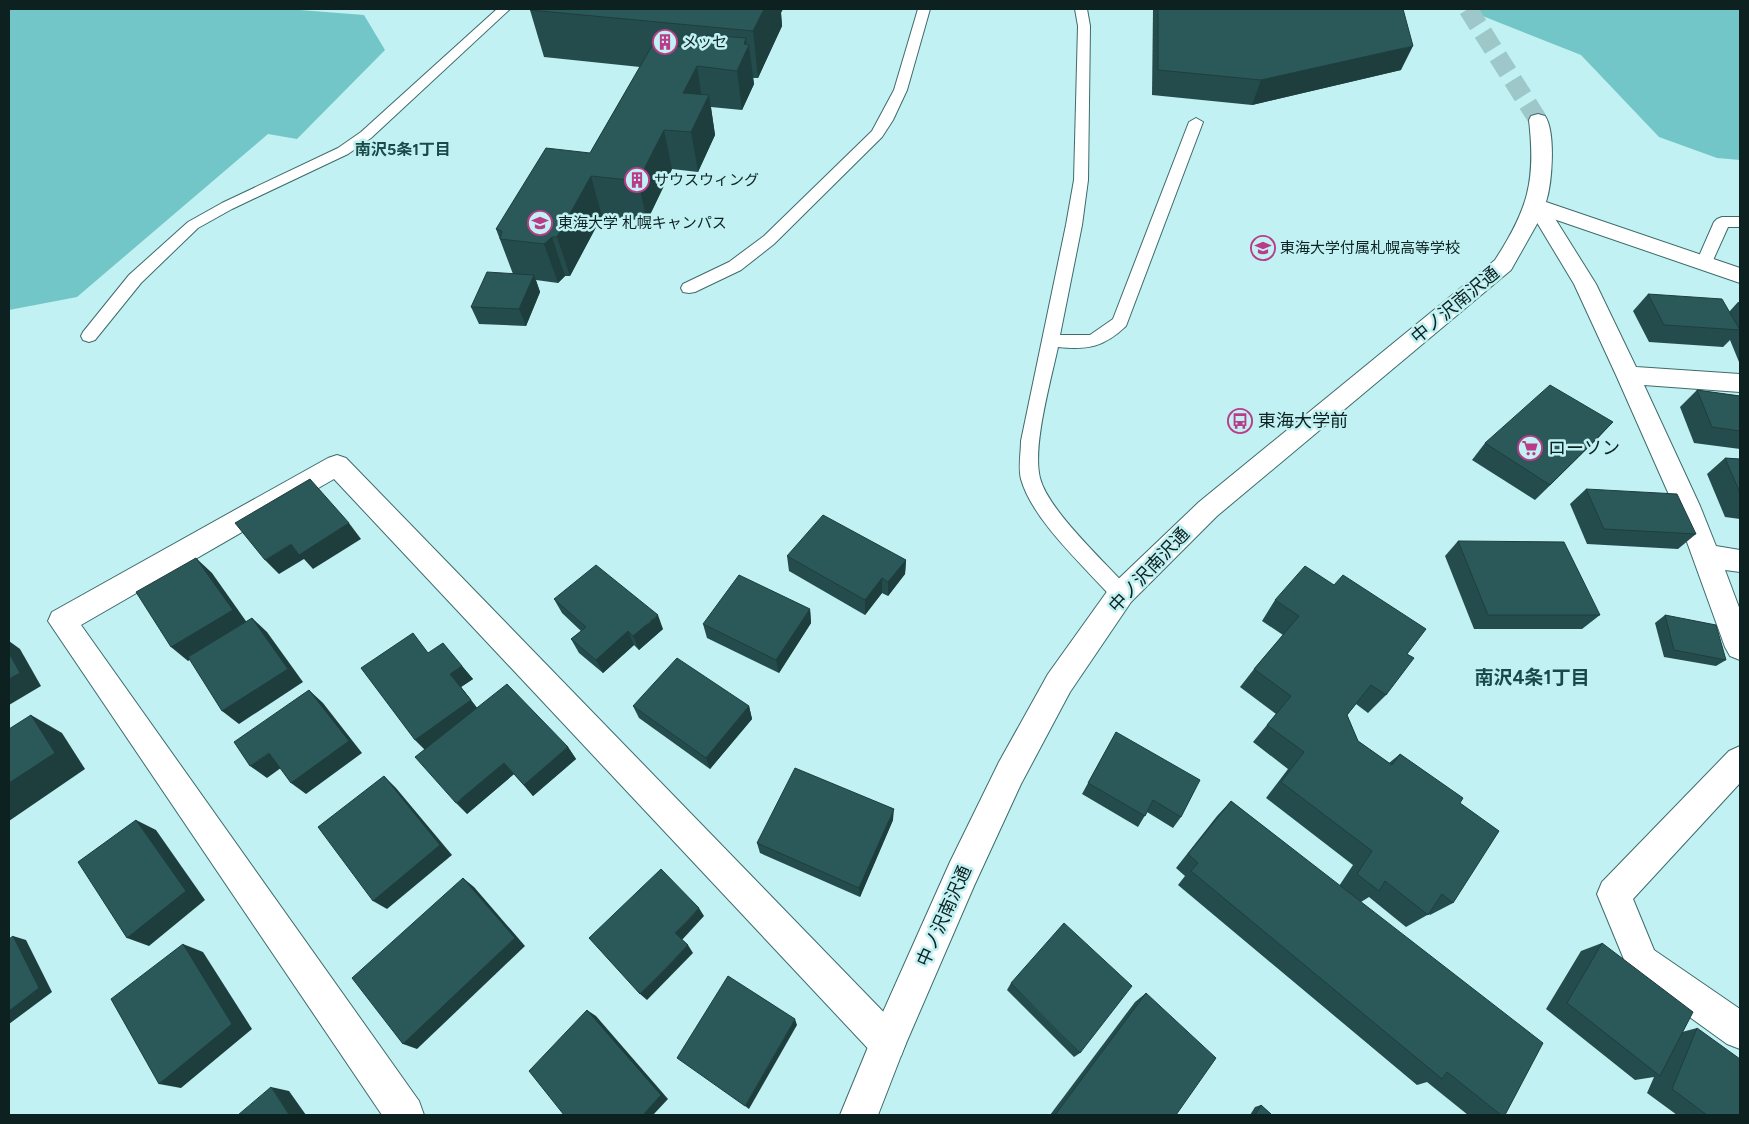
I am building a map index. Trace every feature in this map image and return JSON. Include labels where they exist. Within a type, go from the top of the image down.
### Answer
[{"type":"street","name":"中ノ沢南沢通","points":[[858,1115],[888,1043],[1010,773],[1059,683],[1121,594],[1208,509],[1503,265],[1522,237],[1537,206],[1542,179],[1543,150],[1538,120]]},
{"type":"street","points":[[1537,206],[1740,276]]},
{"type":"street","points":[[1537,206],[1585,284],[1628,375],[1686,506],[1740,646]]},
{"type":"street","points":[[1628,375],[1717,380],[1740,384]]},
{"type":"street","points":[[405,1115],[62,621],[337,465],[888,1043]]},
{"type":"street","points":[[1706,556],[1740,560]]},
{"type":"street","points":[[1740,761],[1614,894],[1642,962],[1740,1031]]},
{"type":"lane","points":[[89,336],[135,279],[193,225],[227,206],[343,151],[366,134],[504,9]]},
{"type":"lane","points":[[689,288],[735,266],[769,240],[877,134],[887,121],[898,97],[924,9]]},
{"type":"lane","points":[[1081,9],[1084,36],[1081,180],[1074,225],[1030,441],[1031,478],[1036,494],[1052,516],[1121,594]]},
{"type":"lane","points":[[1050,340],[1086,344],[1097,340],[1111,331],[1120,322],[1196,122]]},
{"type":"lane","points":[[1704,263],[1722,222],[1740,222]]},
{"type":"shaded area","points":[[9,9],[287,9],[364,15],[385,50],[297,139],[268,134],[77,297],[9,310]]},
{"type":"shaded area","points":[[1465,9],[1740,9],[1740,160],[1717,158],[1659,137],[1581,55]]},
{"type":"building","points":[[531,9],[764,9],[753,31]]},
{"type":"building","points":[[1158,9],[1403,9],[1413,46],[1261,80],[1158,70]]},
{"type":"building","points":[[707,35],[746,38],[744,44],[749,45],[737,71],[697,66],[683,93],[709,95],[691,132],[664,130],[638,181],[591,176],[557,237],[552,237],[544,244],[500,239],[502,231],[496,229],[546,148],[590,153],[653,44],[693,48],[697,40],[704,40]]},
{"type":"building","points":[[487,272],[534,275],[519,309],[471,307]]},
{"type":"building","points":[[1648,294],[1722,299],[1740,330],[1664,325]]},
{"type":"building","points":[[1550,385],[1613,422],[1550,485],[1485,443]]},
{"type":"building","points":[[1697,390],[1740,396],[1740,431],[1712,427]]},
{"type":"building","points":[[1725,458],[1740,459],[1740,493]]},
{"type":"building","points":[[310,479],[349,523],[299,555],[291,544],[265,560],[235,523]]},
{"type":"building","points":[[1586,489],[1677,494],[1696,534],[1604,529]]},
{"type":"building","points":[[823,515],[906,560],[888,582],[882,578],[865,600],[787,556]]},
{"type":"building","points":[[1458,541],[1564,542],[1600,615],[1488,615]]},
{"type":"building","points":[[196,558],[233,610],[171,647],[136,592]]},
{"type":"building","points":[[596,565],[658,615],[633,636],[628,631],[596,660],[571,639],[586,627],[554,599]]},
{"type":"building","points":[[1305,566],[1334,585],[1343,575],[1426,629],[1407,654],[1414,658],[1386,695],[1371,685],[1347,715],[1358,741],[1392,765],[1400,754],[1463,798],[1460,803],[1499,831],[1453,903],[1442,894],[1428,915],[1385,881],[1379,891],[1357,874],[1372,851],[1281,782],[1304,752],[1267,725],[1291,696],[1254,669],[1299,616],[1275,600]]},
{"type":"building","points":[[739,575],[810,609],[776,660],[703,624]]},
{"type":"building","points":[[1665,615],[1716,625],[1726,660],[1674,650]]},
{"type":"building","points":[[252,618],[288,669],[222,711],[188,657]]},
{"type":"building","points":[[413,633],[428,653],[443,643],[462,666],[450,674],[471,700],[415,740],[361,668]]},
{"type":"building","points":[[9,653],[20,673],[9,679]]},
{"type":"building","points":[[677,658],[749,706],[706,758],[633,706]]},
{"type":"building","points":[[507,684],[568,747],[524,785],[504,763],[456,803],[415,757]]},
{"type":"building","points":[[309,690],[349,741],[291,783],[269,753],[250,766],[234,742]]},
{"type":"building","points":[[31,715],[55,753],[9,783],[9,729]]},
{"type":"building","points":[[1116,732],[1200,780],[1181,817],[1153,800],[1145,816],[1088,783]]},
{"type":"building","points":[[795,768],[894,809],[859,888],[757,843]]},
{"type":"building","points":[[384,776],[440,845],[373,901],[318,827]]},
{"type":"building","points":[[1231,801],[1543,1043],[1505,1115],[1501,1115],[1447,1072],[1442,1079],[1191,871],[1198,863],[1188,854]]},
{"type":"building","points":[[136,820],[186,891],[127,938],[78,862]]},
{"type":"building","points":[[661,869],[699,908],[675,933],[688,945],[640,994],[589,938]]},
{"type":"building","points":[[463,878],[515,938],[403,1044],[352,978]]},
{"type":"building","points":[[1064,923],[1132,986],[1080,1053],[1011,983]]},
{"type":"building","points":[[13,936],[39,988],[9,1011],[9,939]]},
{"type":"building","points":[[1602,943],[1693,1012],[1660,1076],[1567,1003]]},
{"type":"building","points":[[183,944],[232,1024],[159,1084],[111,999]]},
{"type":"building","points":[[728,976],[795,1019],[745,1106],[677,1058]]},
{"type":"building","points":[[1146,993],[1216,1058],[1176,1115],[1055,1115]]},
{"type":"building","points":[[587,1010],[661,1095],[643,1115],[564,1115],[529,1071]]},
{"type":"building","points":[[1697,1028],[1740,1059],[1740,1115],[1707,1115],[1672,1089]]},
{"type":"building","points":[[271,1087],[289,1115],[238,1115]]},
{"type":"building","points":[[1261,1105],[1272,1115],[1255,1115]]},
{"type":"tunnel","points":[[1468,9],[1538,120]]},
{"type":"place","name":"メッセ","points":[[665,42]]},
{"type":"place","name":"サウスウィング","points":[[637,180]]},
{"type":"place","name":"東海大学 札幌キャンパス","points":[[540,223]]},
{"type":"place","name":"東海大学付属札幌高等学校","points":[[1263,248]]},
{"type":"place","name":"東海大学前","points":[[1240,421]]},
{"type":"place","name":"ローソン","points":[[1530,448]]},
{"type":"district","name":"南沢5条1丁目","points":[[403,149]]},
{"type":"district","name":"南沢4条1丁目","points":[[1532,677]]}]
